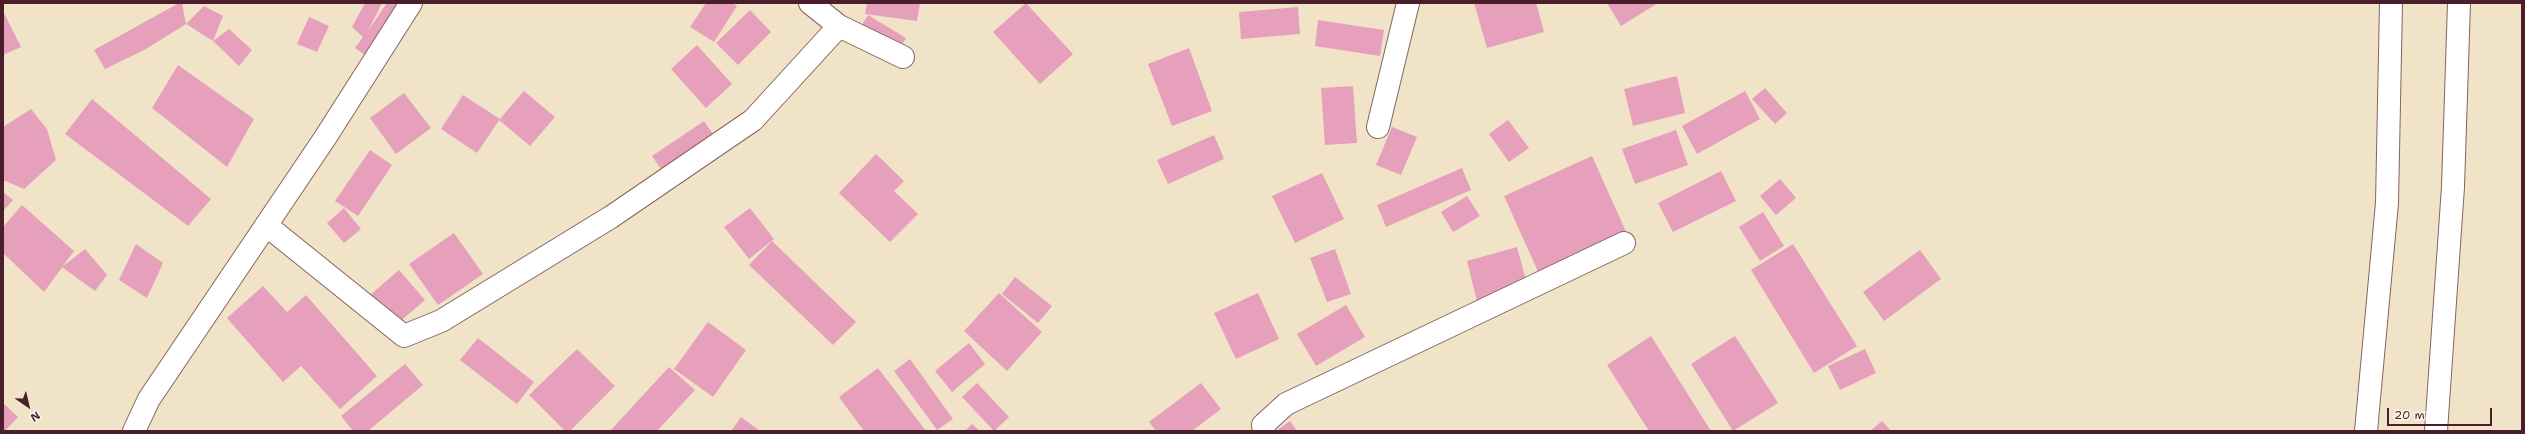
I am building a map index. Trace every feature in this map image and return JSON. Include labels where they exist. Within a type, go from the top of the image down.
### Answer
[{"type":"main road","points":[[134,431],[149,399],[266,225],[411,3]]},
{"type":"main road","points":[[810,3],[839,26],[903,57]]},
{"type":"main road","points":[[1378,127],[1408,3]]},
{"type":"main road","points":[[2366,431],[2387,203],[2392,3]]},
{"type":"main road","points":[[2436,431],[2453,187],[2459,3]]},
{"type":"main road","points":[[266,225],[404,336],[441,321],[611,217],[753,120],[839,26]]},
{"type":"main road","points":[[1264,431],[1263,425],[1286,404],[1624,243]]},
{"type":"building","points":[[179,3],[182,3],[186,24],[146,49],[105,69],[94,50]]},
{"type":"building","points":[[365,3],[382,3],[368,31],[387,3],[422,3],[378,64],[355,48],[363,37],[352,27]]},
{"type":"building","points":[[706,3],[732,3],[737,6],[714,42],[690,27]]},
{"type":"building","points":[[867,3],[920,3],[917,21],[865,14]]},
{"type":"building","points":[[1026,3],[1073,54],[1040,84],[993,32]]},
{"type":"building","points":[[1474,3],[1536,3],[1544,32],[1487,48]]},
{"type":"building","points":[[1607,3],[1658,3],[1621,26]]},
{"type":"building","points":[[204,6],[223,16],[213,41],[186,24]]},
{"type":"building","points":[[1298,7],[1300,34],[1241,39],[1239,12]]},
{"type":"building","points":[[750,10],[771,32],[738,65],[716,43]]},
{"type":"building","points":[[3,11],[21,47],[3,55]]},
{"type":"building","points":[[868,15],[906,38],[895,55],[857,33]]},
{"type":"building","points":[[309,17],[329,26],[317,52],[297,44]]},
{"type":"building","points":[[1318,20],[1384,30],[1380,56],[1315,46]]},
{"type":"building","points":[[229,29],[252,50],[239,66],[213,41]]},
{"type":"building","points":[[697,45],[732,84],[706,108],[671,69]]},
{"type":"building","points":[[1189,48],[1212,111],[1172,126],[1148,64]]},
{"type":"building","points":[[178,65],[254,119],[227,167],[152,108]]},
{"type":"building","points":[[1677,76],[1685,113],[1633,126],[1624,89]]},
{"type":"building","points":[[1353,86],[1357,143],[1325,145],[1321,88]]},
{"type":"building","points":[[1765,88],[1787,113],[1775,124],[1752,99]]},
{"type":"building","points":[[524,91],[555,117],[530,146],[499,120]]},
{"type":"building","points":[[1745,91],[1760,119],[1697,154],[1682,126]]},
{"type":"building","points":[[404,93],[431,128],[396,154],[370,118]]},
{"type":"building","points":[[463,95],[500,119],[477,153],[441,129]]},
{"type":"building","points":[[92,99],[211,199],[188,226],[65,134]]},
{"type":"building","points":[[31,109],[47,129],[56,160],[24,189],[3,180],[3,127]]},
{"type":"building","points":[[1508,120],[1529,148],[1509,162],[1489,134]]},
{"type":"building","points":[[704,121],[717,140],[666,176],[652,156]]},
{"type":"building","points":[[1392,127],[1417,137],[1401,175],[1376,165]]},
{"type":"building","points":[[1676,130],[1688,165],[1635,184],[1622,149]]},
{"type":"building","points":[[1214,135],[1224,159],[1168,184],[1157,160]]},
{"type":"building","points":[[370,150],[392,165],[358,216],[335,201]]},
{"type":"building","points":[[876,154],[904,181],[894,191],[918,214],[890,242],[839,193]]},
{"type":"building","points":[[1592,156],[1628,236],[1540,276],[1504,196]]},
{"type":"building","points":[[1462,168],[1471,190],[1386,227],[1377,205]]},
{"type":"building","points":[[1721,171],[1736,201],[1673,232],[1658,203]]},
{"type":"building","points":[[1322,173],[1344,219],[1295,243],[1272,196]]},
{"type":"building","points":[[1780,179],[1796,198],[1776,215],[1760,196]]},
{"type":"building","points":[[3,192],[13,200],[3,211]]},
{"type":"building","points":[[1467,196],[1480,216],[1453,232],[1441,212]]},
{"type":"building","points":[[22,205],[74,251],[44,292],[3,253],[3,227]]},
{"type":"building","points":[[344,208],[361,229],[344,243],[327,223]]},
{"type":"building","points":[[750,208],[774,239],[749,259],[724,227]]},
{"type":"building","points":[[1763,212],[1784,246],[1760,261],[1739,227]]},
{"type":"building","points":[[454,233],[483,274],[438,305],[409,264]]},
{"type":"building","points":[[772,241],[856,322],[833,345],[749,265]]},
{"type":"building","points":[[136,244],[163,263],[147,298],[119,280]]},
{"type":"building","points":[[1793,244],[1857,346],[1814,373],[1751,270]]},
{"type":"building","points":[[1517,247],[1530,295],[1479,309],[1467,261]]},
{"type":"building","points":[[85,249],[107,275],[95,291],[62,267]]},
{"type":"building","points":[[1335,249],[1351,294],[1327,302],[1310,258]]},
{"type":"building","points":[[1920,250],[1941,279],[1884,321],[1863,292]]},
{"type":"building","points":[[399,270],[425,300],[388,332],[362,302]]},
{"type":"building","points":[[1015,277],[1052,306],[1038,323],[1002,294]]},
{"type":"building","points":[[263,286],[287,312],[306,295],[377,376],[340,409],[301,366],[283,382],[227,318]]},
{"type":"building","points":[[999,293],[1042,332],[1007,371],[964,331]]},
{"type":"building","points":[[1258,293],[1279,339],[1236,359],[1214,313]]},
{"type":"building","points":[[1346,305],[1365,337],[1316,366],[1297,334]]},
{"type":"building","points":[[708,322],[746,350],[713,397],[674,369]]},
{"type":"building","points":[[1651,336],[1711,431],[1649,431],[1607,365]]},
{"type":"building","points":[[1735,336],[1778,403],[1733,431],[1691,364]]},
{"type":"building","points":[[478,338],[534,382],[517,404],[460,360]]},
{"type":"building","points":[[969,343],[985,364],[952,392],[935,371]]},
{"type":"building","points":[[577,349],[615,386],[570,431],[565,431],[529,395]]},
{"type":"building","points":[[1865,349],[1876,373],[1840,390],[1828,366]]},
{"type":"building","points":[[910,359],[953,419],[937,430],[894,371]]},
{"type":"building","points":[[405,364],[423,385],[368,431],[353,431],[341,416]]},
{"type":"building","points":[[669,367],[695,390],[657,431],[610,431]]},
{"type":"building","points":[[878,368],[926,431],[864,431],[839,397]]},
{"type":"building","points":[[977,383],[1009,417],[994,431],[962,397]]},
{"type":"building","points":[[1201,383],[1221,409],[1192,431],[1156,431],[1149,422]]},
{"type":"building","points":[[3,403],[18,417],[5,431],[3,431]]},
{"type":"building","points":[[741,417],[760,431],[731,431]]},
{"type":"building","points":[[1290,421],[1297,431],[1276,431]]},
{"type":"building","points":[[1882,421],[1891,431],[1870,431]]},
{"type":"building","points":[[972,424],[980,431],[965,431]]}]
